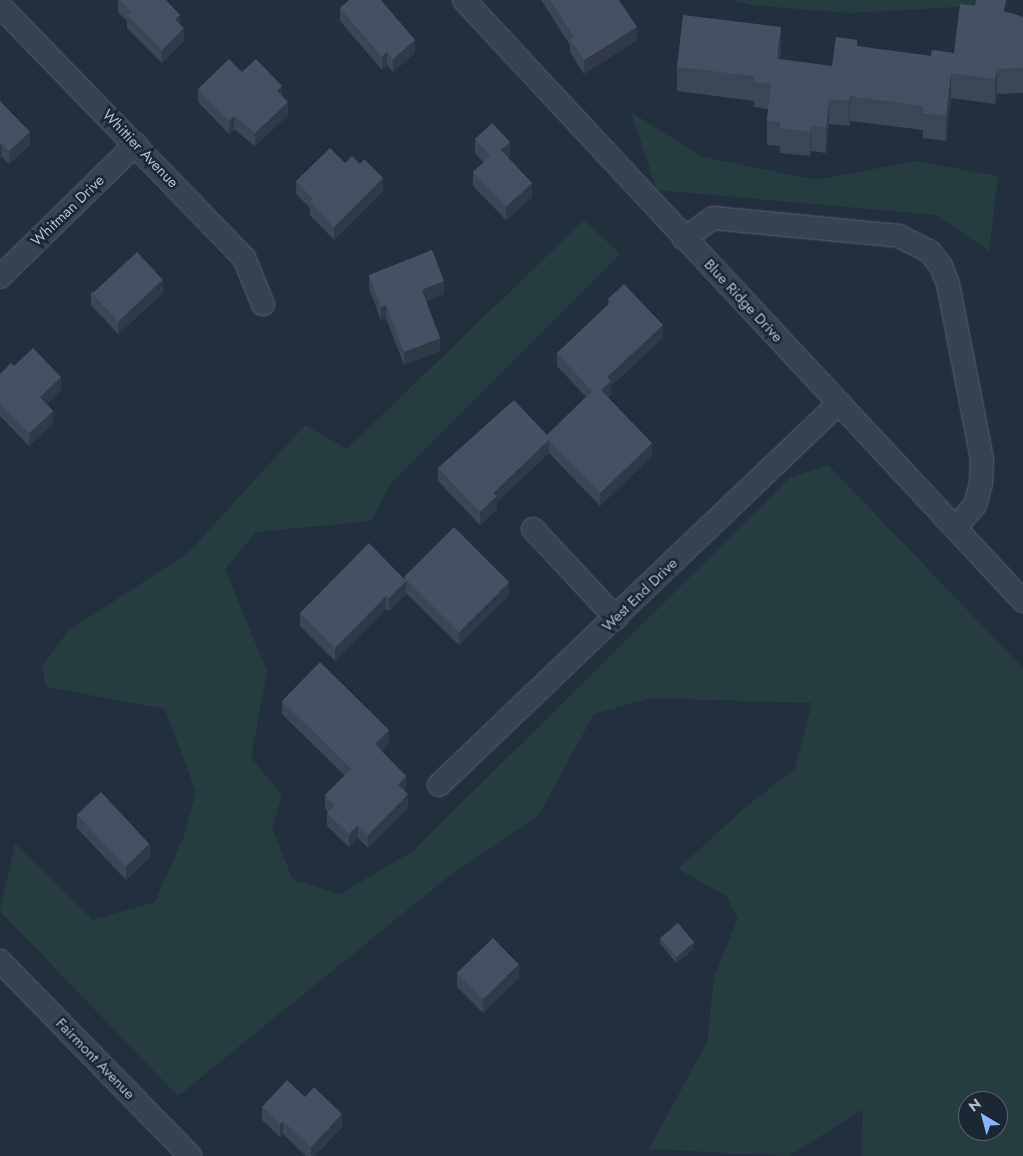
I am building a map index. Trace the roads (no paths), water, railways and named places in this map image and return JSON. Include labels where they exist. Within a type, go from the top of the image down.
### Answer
[{"type":"street","name":"Blue Ridge Drive","points":[[464,0],[684,239],[1023,601]]},
{"type":"street","name":"Whittier Avenue","points":[[0,6],[136,144],[244,258],[263,304]]},
{"type":"street","name":"Whitman Drive","points":[[0,277],[136,144]]},
{"type":"street","points":[[684,239],[713,218],[899,236],[930,252],[941,266],[948,284],[982,459],[982,484],[975,505],[955,528]]},
{"type":"street","name":"West End Drive","points":[[439,785],[839,403]]},
{"type":"street","points":[[533,529],[616,618]]},
{"type":"street","name":"Fairmont Avenue","points":[[0,961],[190,1156]]}]
